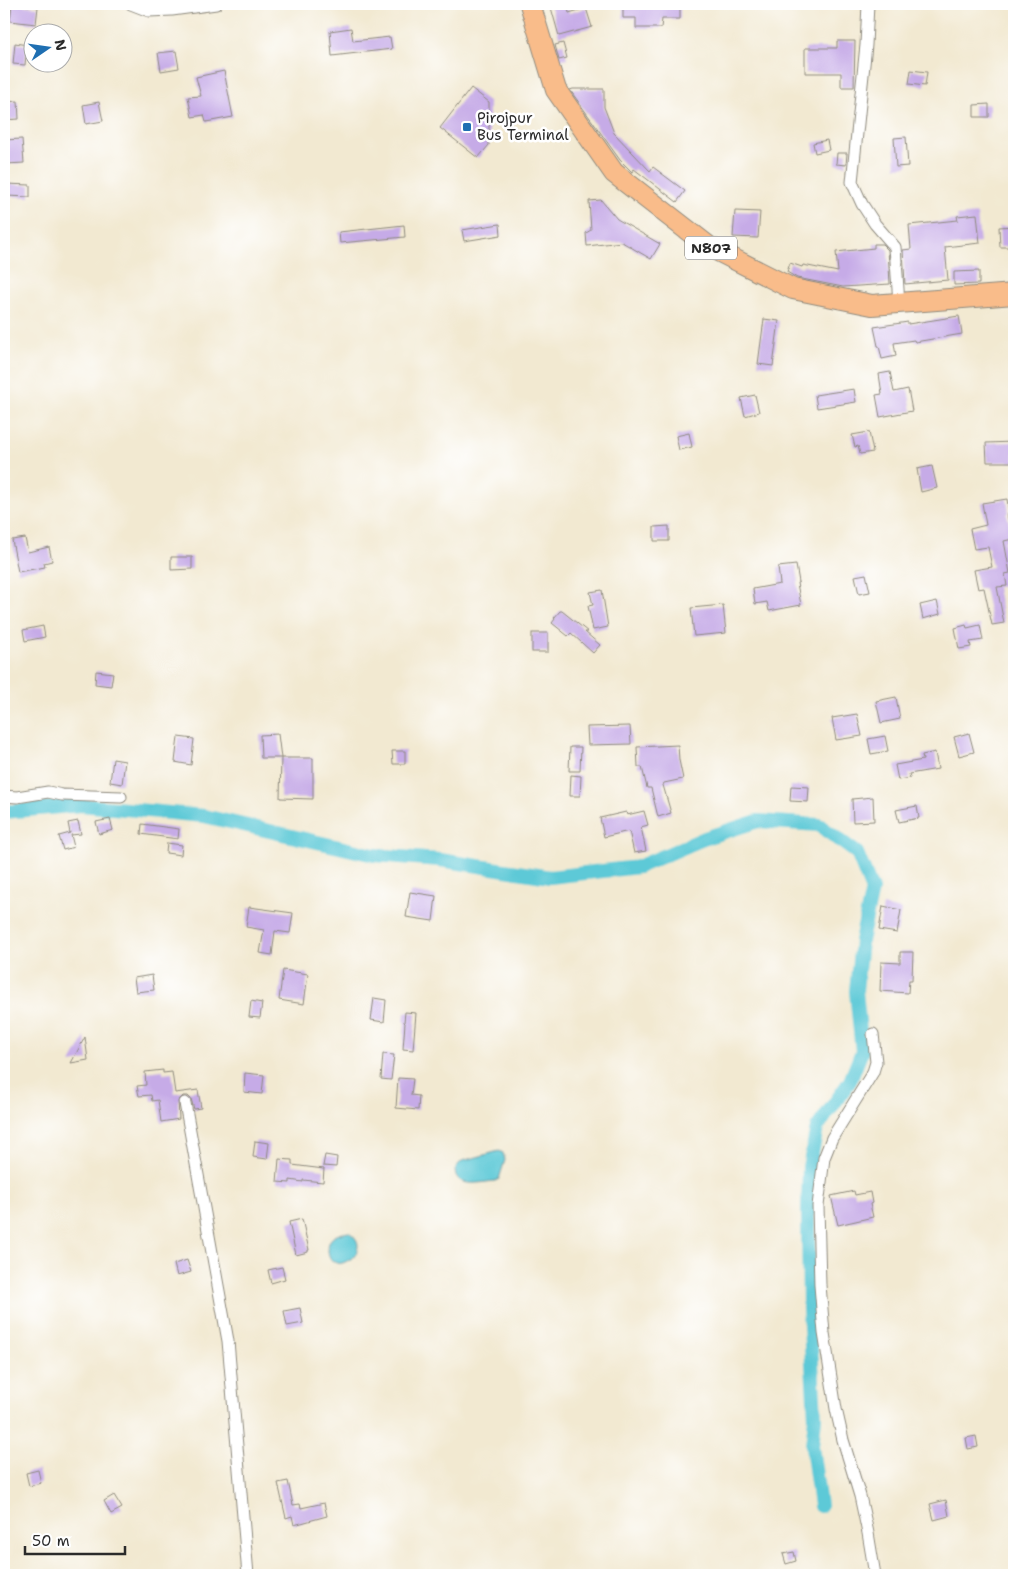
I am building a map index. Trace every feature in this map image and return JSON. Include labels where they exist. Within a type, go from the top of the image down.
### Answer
[{"type":"highway","name":"N807","points":[[530,4],[556,90],[614,173],[708,246],[793,289],[872,305],[1014,294]]},
{"type":"street","points":[[131,4],[149,10],[172,10],[216,4]]},
{"type":"street","points":[[868,4],[865,55],[852,182],[862,204],[875,224],[896,248],[899,303]]},
{"type":"street","points":[[4,796],[17,797],[48,792],[62,795],[121,797]]},
{"type":"street","points":[[873,1034],[876,1062],[873,1072],[827,1149],[818,1206],[820,1285],[824,1333],[843,1440],[860,1496],[875,1575]]},
{"type":"street","points":[[185,1103],[228,1341],[248,1575]]},
{"type":"water","points":[[499,1151],[503,1153],[505,1160],[499,1179],[471,1183],[460,1180],[457,1177],[455,1171],[462,1161]]},
{"type":"water","points":[[349,1232],[358,1243],[355,1256],[342,1263],[334,1262],[328,1253],[329,1242],[335,1236]]},
{"type":"building","points":[[12,4],[38,7],[36,22],[10,21]]},
{"type":"building","points":[[550,4],[567,4],[569,13],[586,8],[592,27],[559,36]]},
{"type":"building","points":[[623,4],[680,4],[680,19],[662,19],[661,28],[636,28],[636,18],[623,18]]},
{"type":"building","points":[[351,28],[353,41],[390,37],[392,49],[332,56],[330,31]]},
{"type":"building","points":[[837,41],[855,41],[854,87],[841,87],[841,73],[805,73],[805,48],[837,48]]},
{"type":"building","points":[[15,43],[22,44],[22,65],[13,64]]},
{"type":"building","points":[[563,43],[567,58],[559,60],[555,45]]},
{"type":"building","points":[[176,51],[179,68],[161,71],[158,53]]},
{"type":"building","points":[[911,70],[927,72],[925,86],[909,84]]},
{"type":"building","points":[[224,71],[233,117],[206,122],[204,115],[192,117],[188,97],[201,96],[196,77]]},
{"type":"building","points":[[471,88],[489,102],[489,145],[478,158],[440,128]]},
{"type":"building","points":[[604,89],[604,107],[614,133],[650,171],[653,167],[685,191],[677,202],[634,169],[632,172],[620,160],[570,90]]},
{"type":"building","points":[[18,101],[19,119],[4,120],[4,102]]},
{"type":"building","points":[[99,102],[103,121],[86,124],[83,105]]},
{"type":"building","points":[[989,104],[989,117],[974,117],[974,105]]},
{"type":"building","points":[[906,137],[908,166],[896,167],[894,138]]},
{"type":"building","points":[[22,139],[24,163],[6,164],[4,140]]},
{"type":"building","points":[[827,140],[829,150],[815,153],[813,143]]},
{"type":"building","points":[[837,153],[847,153],[846,165],[836,164]]},
{"type":"building","points":[[6,184],[30,185],[30,197],[6,196]]},
{"type":"building","points":[[601,200],[617,219],[660,244],[651,259],[622,242],[587,246],[586,233],[591,230],[589,201]]},
{"type":"building","points":[[735,211],[760,212],[758,238],[733,237]]},
{"type":"building","points":[[977,214],[980,243],[945,247],[948,280],[905,284],[903,250],[911,249],[909,225],[958,220],[957,216]]},
{"type":"building","points":[[500,224],[501,235],[464,241],[462,230]]},
{"type":"building","points":[[404,225],[405,237],[340,243],[339,232]]},
{"type":"building","points":[[1014,226],[1014,247],[1000,247],[999,227]]},
{"type":"building","points":[[874,244],[882,244],[888,250],[890,284],[843,287],[797,278],[787,272],[790,263],[802,267],[803,265],[838,272],[836,252],[874,248]]},
{"type":"building","points":[[979,271],[979,284],[954,285],[954,272]]},
{"type":"building","points":[[959,316],[962,334],[915,342],[914,340],[894,343],[896,356],[882,359],[874,327]]},
{"type":"building","points":[[764,319],[779,321],[773,366],[758,364]]},
{"type":"building","points":[[890,372],[894,392],[908,389],[912,411],[880,417],[876,395],[882,394],[879,374]]},
{"type":"building","points":[[854,389],[856,402],[817,408],[815,395]]},
{"type":"building","points":[[755,395],[759,412],[745,416],[741,398]]},
{"type":"building","points":[[869,432],[873,452],[860,454],[858,446],[855,447],[852,435]]},
{"type":"building","points":[[689,433],[692,447],[679,450],[676,436]]},
{"type":"building","points":[[1014,442],[1014,462],[987,462],[986,443]]},
{"type":"building","points":[[932,466],[937,488],[921,492],[917,469]]},
{"type":"building","points":[[1007,499],[1009,513],[1007,514],[1013,539],[1004,541],[1010,573],[1005,574],[1007,586],[997,587],[1004,623],[992,625],[984,588],[978,589],[974,570],[992,567],[988,547],[974,549],[970,529],[986,525],[982,503]]},
{"type":"building","points":[[669,526],[669,541],[654,541],[654,527]]},
{"type":"building","points":[[25,538],[28,552],[49,547],[52,561],[44,563],[45,567],[18,572],[12,540]]},
{"type":"building","points":[[171,557],[192,557],[192,569],[171,570]]},
{"type":"building","points":[[796,565],[801,605],[769,611],[767,602],[755,604],[753,589],[780,584],[778,567]]},
{"type":"building","points":[[866,574],[870,592],[859,594],[855,576]]},
{"type":"building","points":[[602,590],[608,627],[593,630],[588,606],[593,605],[590,592]]},
{"type":"building","points":[[937,601],[940,614],[923,619],[920,605]]},
{"type":"building","points":[[723,605],[726,633],[694,636],[691,608]]},
{"type":"building","points":[[560,611],[588,632],[585,632],[600,645],[593,653],[571,633],[568,636],[552,623]]},
{"type":"building","points":[[966,625],[967,628],[980,625],[983,640],[970,642],[971,647],[959,649],[955,628]]},
{"type":"building","points":[[43,626],[45,637],[25,641],[23,630]]},
{"type":"building","points":[[532,633],[548,633],[548,652],[532,652]]},
{"type":"building","points":[[96,671],[113,673],[111,686],[95,684]]},
{"type":"building","points":[[896,697],[900,719],[881,723],[876,701]]},
{"type":"building","points":[[857,714],[862,736],[836,740],[832,718]]},
{"type":"building","points":[[630,726],[631,744],[588,745],[587,727]]},
{"type":"building","points":[[969,733],[974,752],[959,756],[954,737]]},
{"type":"building","points":[[278,734],[281,758],[261,758],[260,735]]},
{"type":"building","points":[[885,736],[888,751],[871,754],[868,739]]},
{"type":"building","points":[[178,737],[194,739],[191,765],[175,762]]},
{"type":"building","points":[[678,745],[683,779],[664,783],[671,813],[658,817],[651,788],[647,788],[642,767],[638,767],[637,747]]},
{"type":"building","points":[[570,747],[581,747],[580,771],[569,771]]},
{"type":"building","points":[[392,751],[405,751],[405,764],[393,764]]},
{"type":"building","points":[[935,752],[938,769],[909,774],[910,778],[898,780],[895,765],[923,760],[922,755]]},
{"type":"building","points":[[281,758],[313,758],[313,799],[280,798]]},
{"type":"building","points":[[113,759],[125,761],[122,784],[110,782]]},
{"type":"building","points":[[571,775],[581,776],[580,796],[570,796]]},
{"type":"building","points":[[791,786],[809,787],[808,802],[790,801]]},
{"type":"building","points":[[873,797],[874,821],[853,822],[852,799]]},
{"type":"building","points":[[917,806],[919,818],[899,822],[896,810]]},
{"type":"building","points":[[644,811],[648,825],[641,827],[646,851],[634,853],[629,831],[604,837],[600,818],[626,812],[627,815]]},
{"type":"building","points":[[110,819],[113,830],[99,834],[96,822]]},
{"type":"building","points":[[78,821],[81,834],[71,835],[74,847],[63,850],[59,836],[70,833],[68,823]]},
{"type":"building","points":[[142,824],[179,829],[178,839],[141,834]]},
{"type":"building","points":[[167,843],[182,845],[181,855],[166,853]]},
{"type":"building","points":[[410,892],[436,896],[433,921],[406,917]]},
{"type":"building","points":[[883,906],[901,910],[897,933],[879,930]]},
{"type":"building","points":[[249,907],[293,913],[290,933],[275,931],[272,955],[260,953],[264,930],[246,927]]},
{"type":"building","points":[[900,952],[913,952],[912,980],[909,980],[908,993],[880,991],[881,962],[900,963]]},
{"type":"building","points":[[283,970],[308,974],[304,1004],[279,1000]]},
{"type":"building","points":[[152,975],[154,990],[136,992],[134,978]]},
{"type":"building","points":[[374,998],[386,1000],[384,1022],[371,1020]]},
{"type":"building","points":[[251,1001],[262,1003],[260,1018],[249,1017]]},
{"type":"building","points":[[405,1012],[416,1013],[413,1050],[403,1049]]},
{"type":"building","points":[[85,1037],[88,1060],[71,1063]]},
{"type":"building","points":[[383,1054],[394,1055],[391,1080],[381,1079]]},
{"type":"building","points":[[163,1070],[163,1073],[172,1072],[175,1093],[198,1090],[201,1108],[194,1109],[191,1099],[188,1096],[183,1096],[178,1101],[179,1119],[161,1122],[158,1100],[152,1101],[151,1095],[139,1096],[137,1086],[146,1085],[145,1072]]},
{"type":"building","points":[[245,1073],[264,1075],[262,1094],[244,1092]]},
{"type":"building","points":[[398,1078],[413,1079],[411,1095],[419,1096],[418,1110],[396,1108]]},
{"type":"building","points":[[255,1141],[269,1143],[267,1159],[253,1157]]},
{"type":"building","points":[[325,1155],[337,1157],[336,1167],[323,1166]]},
{"type":"building","points":[[279,1159],[292,1160],[292,1165],[324,1169],[323,1182],[290,1180],[290,1183],[277,1182]]},
{"type":"building","points":[[854,1191],[855,1195],[870,1192],[873,1217],[838,1225],[831,1196]]},
{"type":"building","points":[[302,1219],[309,1250],[308,1252],[296,1255],[289,1222]]},
{"type":"building","points":[[187,1260],[191,1272],[177,1276],[174,1264]]},
{"type":"building","points":[[282,1267],[285,1279],[271,1283],[268,1270]]},
{"type":"building","points":[[300,1308],[303,1323],[287,1326],[284,1311]]},
{"type":"building","points":[[976,1436],[978,1447],[968,1449],[966,1438]]},
{"type":"building","points":[[38,1470],[41,1483],[29,1486],[26,1473]]},
{"type":"building","points":[[288,1481],[293,1505],[300,1504],[301,1508],[324,1503],[327,1516],[294,1525],[292,1516],[286,1518],[278,1483]]},
{"type":"building","points":[[114,1495],[122,1508],[111,1514],[104,1501]]},
{"type":"building","points":[[946,1500],[949,1516],[934,1520],[930,1504]]},
{"type":"building","points":[[794,1552],[796,1561],[786,1564],[783,1554]]},
{"type":"waterway","points":[[4,812],[81,805],[204,816],[374,855],[440,860],[550,877],[638,867],[705,838],[758,821],[819,825],[857,853],[872,890],[861,941],[856,991],[862,1051],[850,1081],[817,1128],[809,1167],[809,1308],[815,1418],[812,1446],[820,1506]]},
{"type":"place","name":"Pirojpur Bus Terminal","points":[[467,127]]}]
